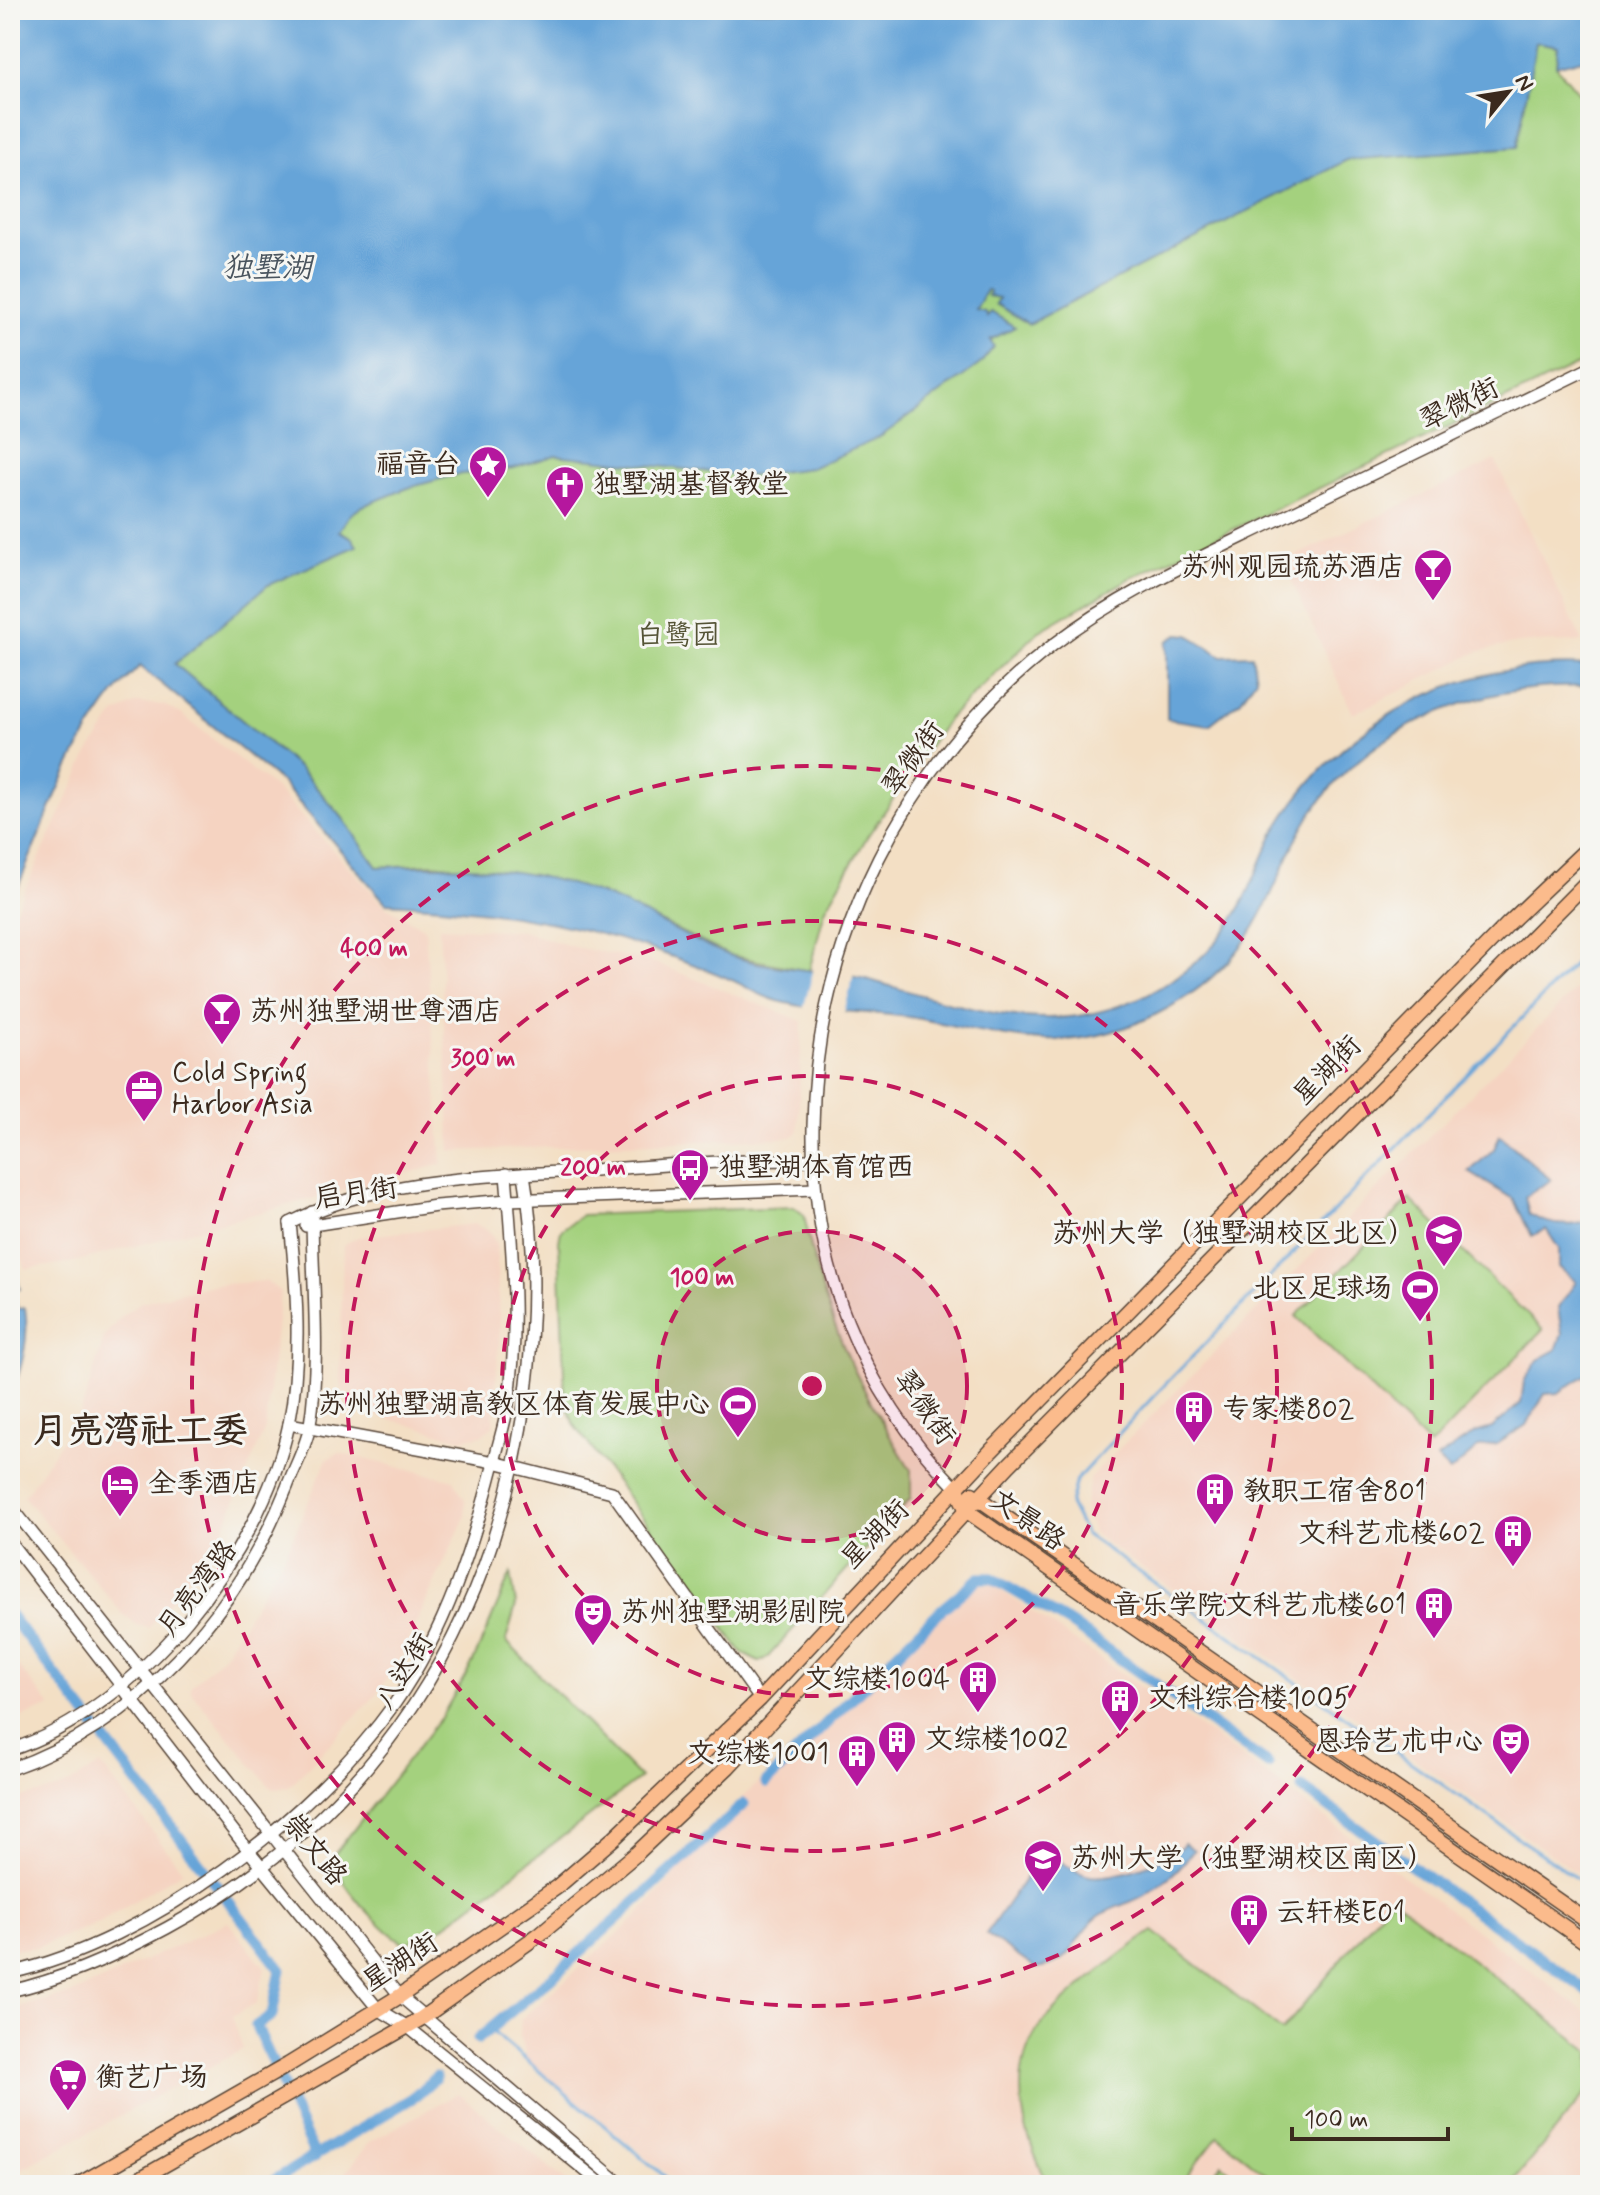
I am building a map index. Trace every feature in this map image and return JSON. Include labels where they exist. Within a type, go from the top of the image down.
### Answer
[{"type":"main road","name":"星湖街","points":[[78,2185],[288,2065],[400,1996],[557,1887],[658,1797],[760,1699],[856,1592],[1508,924],[1590,846]]},
{"type":"main road","name":"星湖街","points":[[129,2185],[422,2018],[540,1934],[647,1843],[728,1767],[979,1496],[1590,879]]},
{"type":"main road","name":"文景路","points":[[957,1489],[979,1496],[1590,1923]]},
{"type":"main road","name":"文景路","points":[[957,1489],[967,1511],[1590,1945]]},
{"type":"street","name":"翠微街","points":[[957,1489],[902,1424],[859,1352],[830,1272],[815,1189],[814,1093],[824,1019],[835,970],[870,876],[919,789],[981,711],[1054,644],[1149,584],[1590,368]]},
{"type":"street","name":"启月街","points":[[290,1223],[312,1212],[373,1193],[506,1174],[814,1160]]},
{"type":"street","name":"八达街","points":[[10,1973],[87,1948],[226,1869],[270,1833],[359,1746],[395,1703],[454,1595],[470,1552],[508,1405],[513,1343],[506,1174]]},
{"type":"street","name":"八达街","points":[[10,1991],[44,1984],[96,1963],[205,1907],[238,1886],[335,1804],[409,1717],[472,1600],[515,1467],[532,1346],[528,1199],[524,1174]]},
{"type":"street","name":"启月街","points":[[290,1223],[312,1227],[436,1206],[508,1200],[815,1189]]},
{"type":"street","name":"月亮湾路","points":[[10,1769],[79,1740],[133,1703],[206,1626],[251,1565],[310,1427],[315,1332],[312,1212]]},
{"type":"street","name":"月亮湾路","points":[[10,1750],[36,1742],[67,1725],[120,1688],[191,1616],[231,1560],[264,1500],[289,1424],[297,1335],[290,1223]]},
{"type":"street","points":[[289,1424],[494,1462],[612,1492],[760,1699]]},
{"type":"street","name":"崇文路","points":[[10,1505],[400,1996],[422,2018],[622,2185]]},
{"type":"street","name":"崇文路","points":[[10,1542],[120,1688],[378,2009],[408,2027],[603,2185]]},
{"type":"shaded area","name":"苏州观园琉苏酒店","points":[[1495,460],[1583,642],[1517,643],[1477,652],[1353,714],[1283,562]]},
{"type":"shaded area","name":"苏州独墅湖世尊酒店","points":[[137,703],[164,705],[181,714],[275,788],[385,906],[425,929],[442,1164],[74,1262],[26,1269],[10,1228],[10,922],[89,752],[115,714]]},
{"type":"shaded area","points":[[439,927],[522,931],[574,947],[650,961],[802,1021],[798,1132],[792,1137],[780,1138],[451,1151]]},
{"type":"shaded area","name":"苏州大学（独墅湖校区北区）","points":[[1590,975],[1590,1882],[1094,1534],[1084,1507],[1091,1477]]},
{"type":"shaded area","points":[[475,1224],[488,1230],[496,1243],[500,1328],[493,1426],[482,1435],[461,1439],[349,1408],[340,1380],[343,1245],[358,1237]]},
{"type":"shaded area","points":[[267,1281],[280,1292],[265,1428],[220,1538],[149,1628],[137,1625],[122,1613],[24,1497],[81,1412],[105,1335],[122,1316],[141,1302],[212,1285]]},
{"type":"shaded area","points":[[339,1453],[454,1480],[465,1500],[465,1517],[402,1654],[376,1695],[289,1787],[272,1789],[191,1692],[191,1686],[222,1657],[247,1618],[285,1555],[327,1459]]},
{"type":"shaded area","name":"苏州大学（独墅湖校区南区）","points":[[977,1584],[993,1585],[1243,1757],[1590,2015],[1590,2185],[681,2185],[527,2060],[520,2038],[521,2019],[636,1918],[741,1799],[957,1595]]},
{"type":"shaded area","points":[[10,1657],[51,1706],[10,1722]]},
{"type":"shaded area","points":[[101,1765],[183,1871],[100,1922],[38,1947],[10,1950],[10,1801],[63,1787]]},
{"type":"shaded area","name":"衡艺广场","points":[[228,1922],[265,1968],[257,2003],[232,2016],[243,2049],[10,2175],[10,2009],[72,1994]]},
{"type":"shaded area","points":[[458,2093],[571,2185],[335,2185],[370,2142]]},
{"type":"green space","name":"白鹭园","points":[[1434,22],[1558,46],[1556,66],[1590,106],[1590,359],[1129,579],[1038,632],[948,719],[867,837],[825,910],[809,971],[729,955],[602,894],[534,875],[433,864],[377,867],[342,817],[300,769],[174,664],[257,509]]},
{"type":"green space","name":"北区足球场","points":[[1410,1199],[1543,1330],[1430,1446],[1296,1316]]},
{"type":"green space","name":"苏州独墅湖高教区体育发展中心","points":[[794,1207],[804,1215],[821,1286],[844,1348],[874,1408],[911,1470],[911,1498],[768,1657],[759,1662],[743,1654],[574,1424],[565,1401],[559,1242],[561,1230],[582,1215]]},
{"type":"green space","points":[[511,1573],[516,1605],[506,1641],[640,1778],[435,1933],[406,1943],[361,1905],[341,1877],[334,1855],[442,1716],[473,1662]]},
{"type":"green space","points":[[1392,1898],[1590,2051],[1590,2088],[1510,2185],[1280,2185],[1218,2136],[1180,2185],[1049,2185],[1027,2130],[1021,2089],[1022,2070],[1036,2032],[1090,1978],[1153,1931],[1282,2031]]},
{"type":"green space","points":[[1222,2164],[1242,2181],[1239,2185],[1204,2185]]},
{"type":"water","name":"独墅湖","points":[[10,10],[1590,10],[1590,57],[1556,66],[1558,46],[1536,42],[1517,147],[1347,160],[1029,324],[996,304],[999,298],[988,296],[990,292],[986,290],[976,310],[985,312],[987,317],[991,312],[1015,327],[990,340],[994,347],[980,364],[879,438],[811,468],[747,476],[556,455],[514,468],[455,475],[408,488],[363,506],[350,515],[339,531],[351,537],[357,546],[268,585],[175,664],[300,769],[342,817],[377,867],[463,867],[548,878],[603,895],[713,949],[747,960],[855,977],[984,1011],[1013,1016],[1070,1017],[1098,1012],[1142,996],[1163,986],[1200,958],[1231,922],[1248,893],[1268,844],[1305,788],[1337,754],[1373,726],[1412,702],[1498,672],[1543,666],[1590,666],[1590,687],[1550,687],[1472,701],[1400,731],[1367,753],[1338,780],[1313,811],[1257,922],[1228,962],[1190,995],[1168,1008],[1123,1028],[1076,1039],[1029,1039],[915,1018],[795,1005],[766,997],[678,959],[581,929],[484,912],[386,903],[282,783],[140,666],[117,691],[79,747],[10,906]]},
{"type":"water","points":[[1178,634],[1189,635],[1222,656],[1252,655],[1256,678],[1241,700],[1209,725],[1167,719],[1167,642]]},
{"type":"water","points":[[1500,1135],[1551,1180],[1525,1197],[1529,1214],[1559,1225],[1590,1221],[1590,1372],[1558,1393],[1545,1394],[1526,1425],[1497,1444],[1479,1447],[1450,1472],[1437,1459],[1475,1433],[1492,1428],[1521,1403],[1524,1381],[1538,1360],[1556,1350],[1562,1334],[1558,1308],[1576,1282],[1559,1267],[1559,1249],[1546,1229],[1532,1236],[1513,1199],[1469,1172],[1494,1149]]},
{"type":"water","points":[[10,1254],[20,1289],[14,1290],[17,1309],[25,1308],[26,1342],[10,1398]]},
{"type":"water","points":[[1184,1843],[1194,1850],[1171,1876],[1143,1896],[1098,1917],[1066,1956],[1048,1966],[1035,1968],[986,1934],[1045,1850],[1078,1872],[1100,1876],[1127,1872],[1155,1862]]},
{"type":"pier","points":[[814,968],[854,973],[844,1013],[803,1010]]},
{"type":"waterway","points":[[1590,948],[1152,1398],[1076,1480],[1070,1504],[1085,1534],[1590,1888]]},
{"type":"waterway","points":[[766,1783],[942,1609],[979,1578],[992,1578],[1071,1624],[1268,1764]]},
{"type":"waterway","points":[[10,1615],[281,1970],[272,2015],[256,2026],[315,2156]]},
{"type":"waterway","points":[[1302,1788],[1590,1993]]},
{"type":"waterway","points":[[478,2039],[557,1973],[744,1804]]},
{"type":"waterway","points":[[489,2029],[675,2185]]},
{"type":"waterway","points":[[266,2185],[414,2097],[436,2077]]},
{"type":"place","name":"福音台","points":[[488,499]]},
{"type":"place","name":"独墅湖基督教堂","points":[[565,519]]},
{"type":"place","name":"苏州观园琉苏酒店","points":[[1433,602]]},
{"type":"place","name":"苏州独墅湖世尊酒店","points":[[222,1046]]},
{"type":"place","name":"Cold Spring Harbor Asia","points":[[144,1123]]},
{"type":"place","name":"独墅湖体育馆西","points":[[690,1202]]},
{"type":"place","name":"苏州大学（独墅湖校区北区）","points":[[1444,1268]]},
{"type":"place","name":"北区足球场","points":[[1420,1323]]},
{"type":"place","name":"苏州独墅湖高教区体育发展中心","points":[[738,1439]]},
{"type":"place","name":"专家楼802","points":[[1194,1444]]},
{"type":"place","name":"全季酒店","points":[[120,1518]]},
{"type":"place","name":"教职工宿舍801","points":[[1215,1526]]},
{"type":"place","name":"文科艺术楼602","points":[[1513,1568]]},
{"type":"place","name":"音乐学院文科艺术楼601","points":[[1434,1640]]},
{"type":"place","name":"苏州独墅湖影剧院","points":[[593,1647]]},
{"type":"place","name":"文综楼1004","points":[[978,1714]]},
{"type":"place","name":"文科综合楼1005","points":[[1120,1733]]},
{"type":"place","name":"文综楼1002","points":[[897,1774]]},
{"type":"place","name":"恩玲艺术中心","points":[[1511,1776]]},
{"type":"place","name":"文综楼1001","points":[[857,1788]]},
{"type":"place","name":"苏州大学（独墅湖校区南区）","points":[[1043,1893]]},
{"type":"place","name":"云轩楼E01","points":[[1249,1947]]},
{"type":"place","name":"衡艺广场","points":[[68,2112]]},
{"type":"district","name":"月亮湾社工委","points":[[140,1432]]}]
